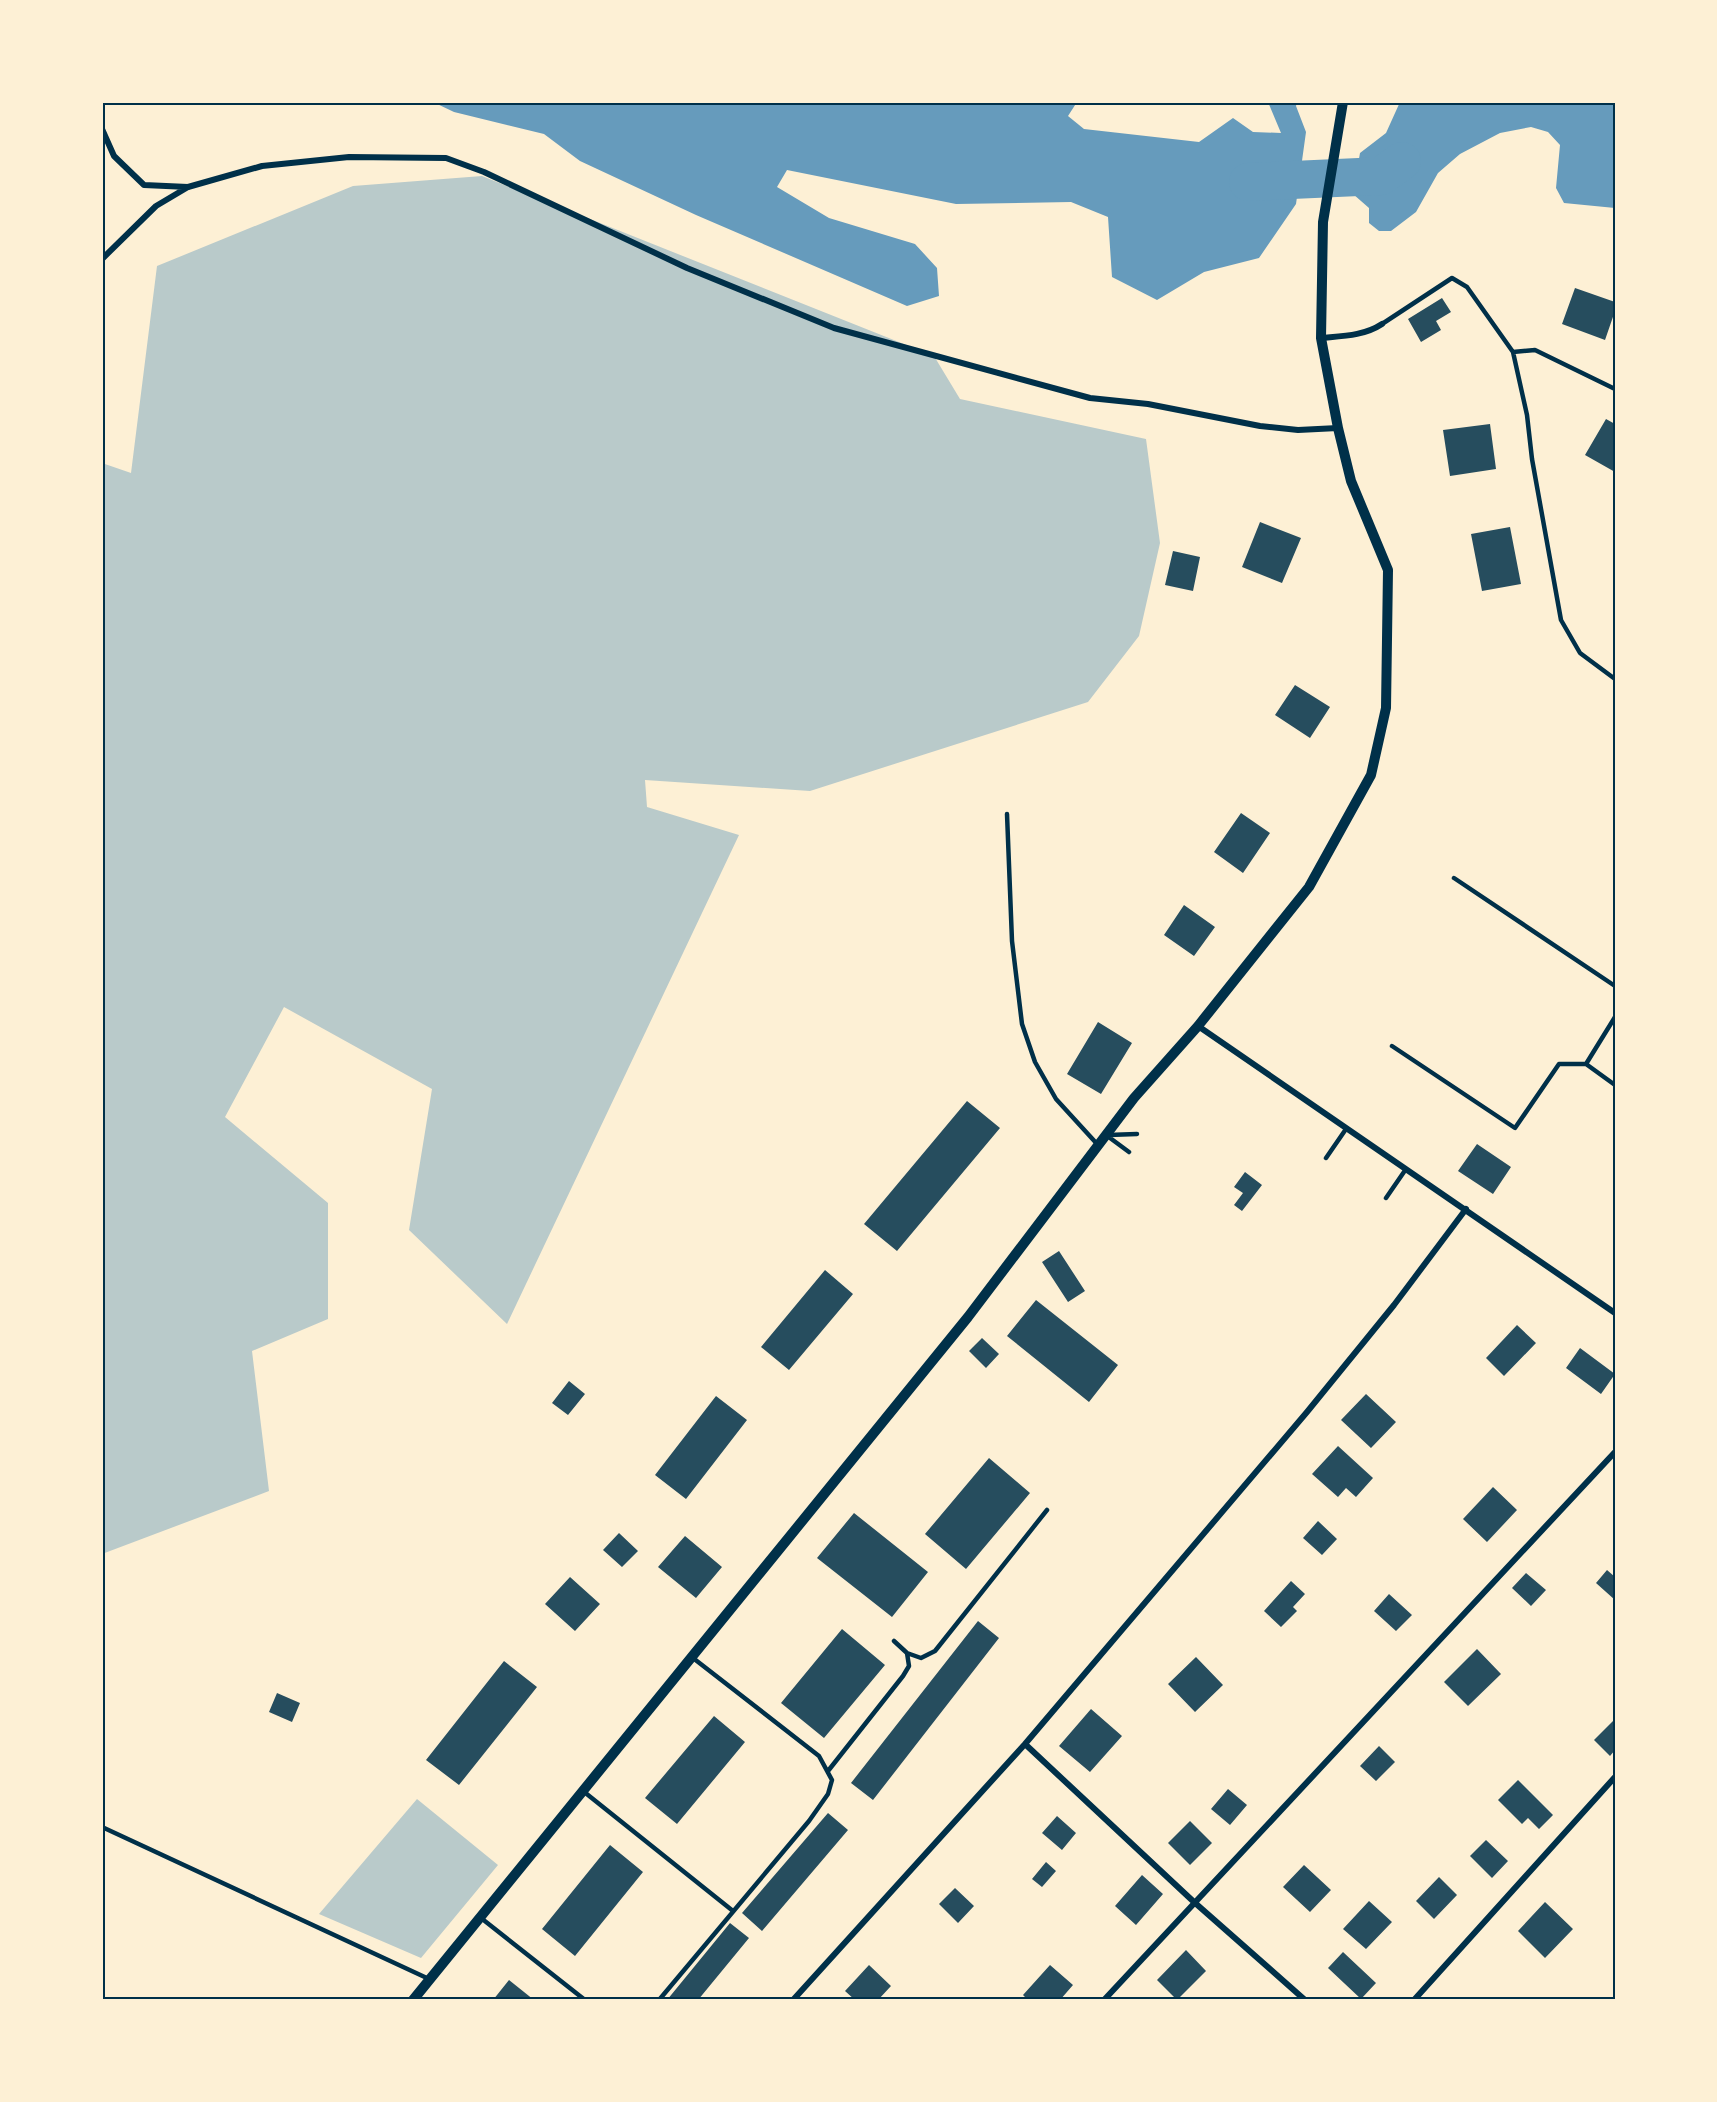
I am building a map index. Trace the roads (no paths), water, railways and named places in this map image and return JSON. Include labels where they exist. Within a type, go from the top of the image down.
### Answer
[{"type":"street","points":[[413,2000],[968,1317],[1134,1098],[1198,1026],[1309,887],[1371,775],[1386,708],[1388,570],[1351,481],[1338,428],[1321,338],[1323,222],[1343,106]]},
{"type":"street","points":[[102,129],[114,156],[144,185],[188,187]]},
{"type":"street","points":[[102,259],[156,206],[188,187],[262,166],[349,157],[446,158],[484,172],[687,268],[834,328],[1090,398],[1148,404],[1260,426],[1298,430],[1338,428]]},
{"type":"street","points":[[1321,338],[1355,335],[1382,324]]},
{"type":"street","points":[[1198,1026],[1615,1313]]},
{"type":"street","points":[[793,2000],[1024,1744],[1307,1412],[1394,1305],[1466,1209]]},
{"type":"street","points":[[1104,2000],[1615,1452]]},
{"type":"street","points":[[1024,1744],[1194,1902],[1305,2000]]},
{"type":"street","points":[[1414,2000],[1615,1778]]},
{"type":"lane","points":[[1382,324],[1452,278],[1467,287],[1513,352],[1527,415],[1532,459],[1561,620],[1580,653],[1615,679]]},
{"type":"lane","points":[[1513,352],[1535,350],[1615,389]]},
{"type":"lane","points":[[1007,814],[1012,941],[1022,1024],[1035,1062],[1056,1099],[1098,1145]]},
{"type":"lane","points":[[1454,878],[1615,986]]},
{"type":"lane","points":[[1586,1064],[1615,1017]]},
{"type":"lane","points":[[1392,1046],[1515,1128],[1559,1064],[1586,1064],[1615,1085]]},
{"type":"lane","points":[[1326,1158],[1346,1129]]},
{"type":"lane","points":[[1106,1135],[1137,1134]]},
{"type":"lane","points":[[1106,1135],[1129,1152]]},
{"type":"lane","points":[[1386,1198],[1406,1169]]},
{"type":"lane","points":[[894,1641],[907,1653],[921,1658],[935,1651],[1047,1510]]},
{"type":"lane","points":[[828,1771],[903,1676],[909,1666],[907,1653]]},
{"type":"lane","points":[[659,2000],[809,1821],[828,1794],[832,1780],[819,1756],[692,1657]]},
{"type":"lane","points":[[583,1791],[733,1911]]},
{"type":"lane","points":[[102,1827],[430,1979]]},
{"type":"lane","points":[[480,1917],[585,2000]]},
{"type":"water","points":[[433,102],[1077,102],[1068,116],[1084,129],[1199,142],[1233,118],[1253,132],[1281,133],[1268,102],[1297,102],[1296,106],[1306,132],[1296,204],[1259,258],[1204,272],[1157,300],[1112,277],[1108,217],[1071,202],[956,204],[787,170],[777,187],[829,218],[915,244],[937,268],[939,296],[907,306],[696,215],[580,161],[544,134],[454,112]]},
{"type":"water","points":[[1400,102],[1615,102],[1615,208],[1564,203],[1556,188],[1560,145],[1548,132],[1531,127],[1500,133],[1460,154],[1438,173],[1416,212],[1391,231],[1379,231],[1369,223],[1369,208],[1353,194],[1360,153],[1386,133]]},
{"type":"waterway","points":[[1248,182],[1381,176],[1402,161]]}]
